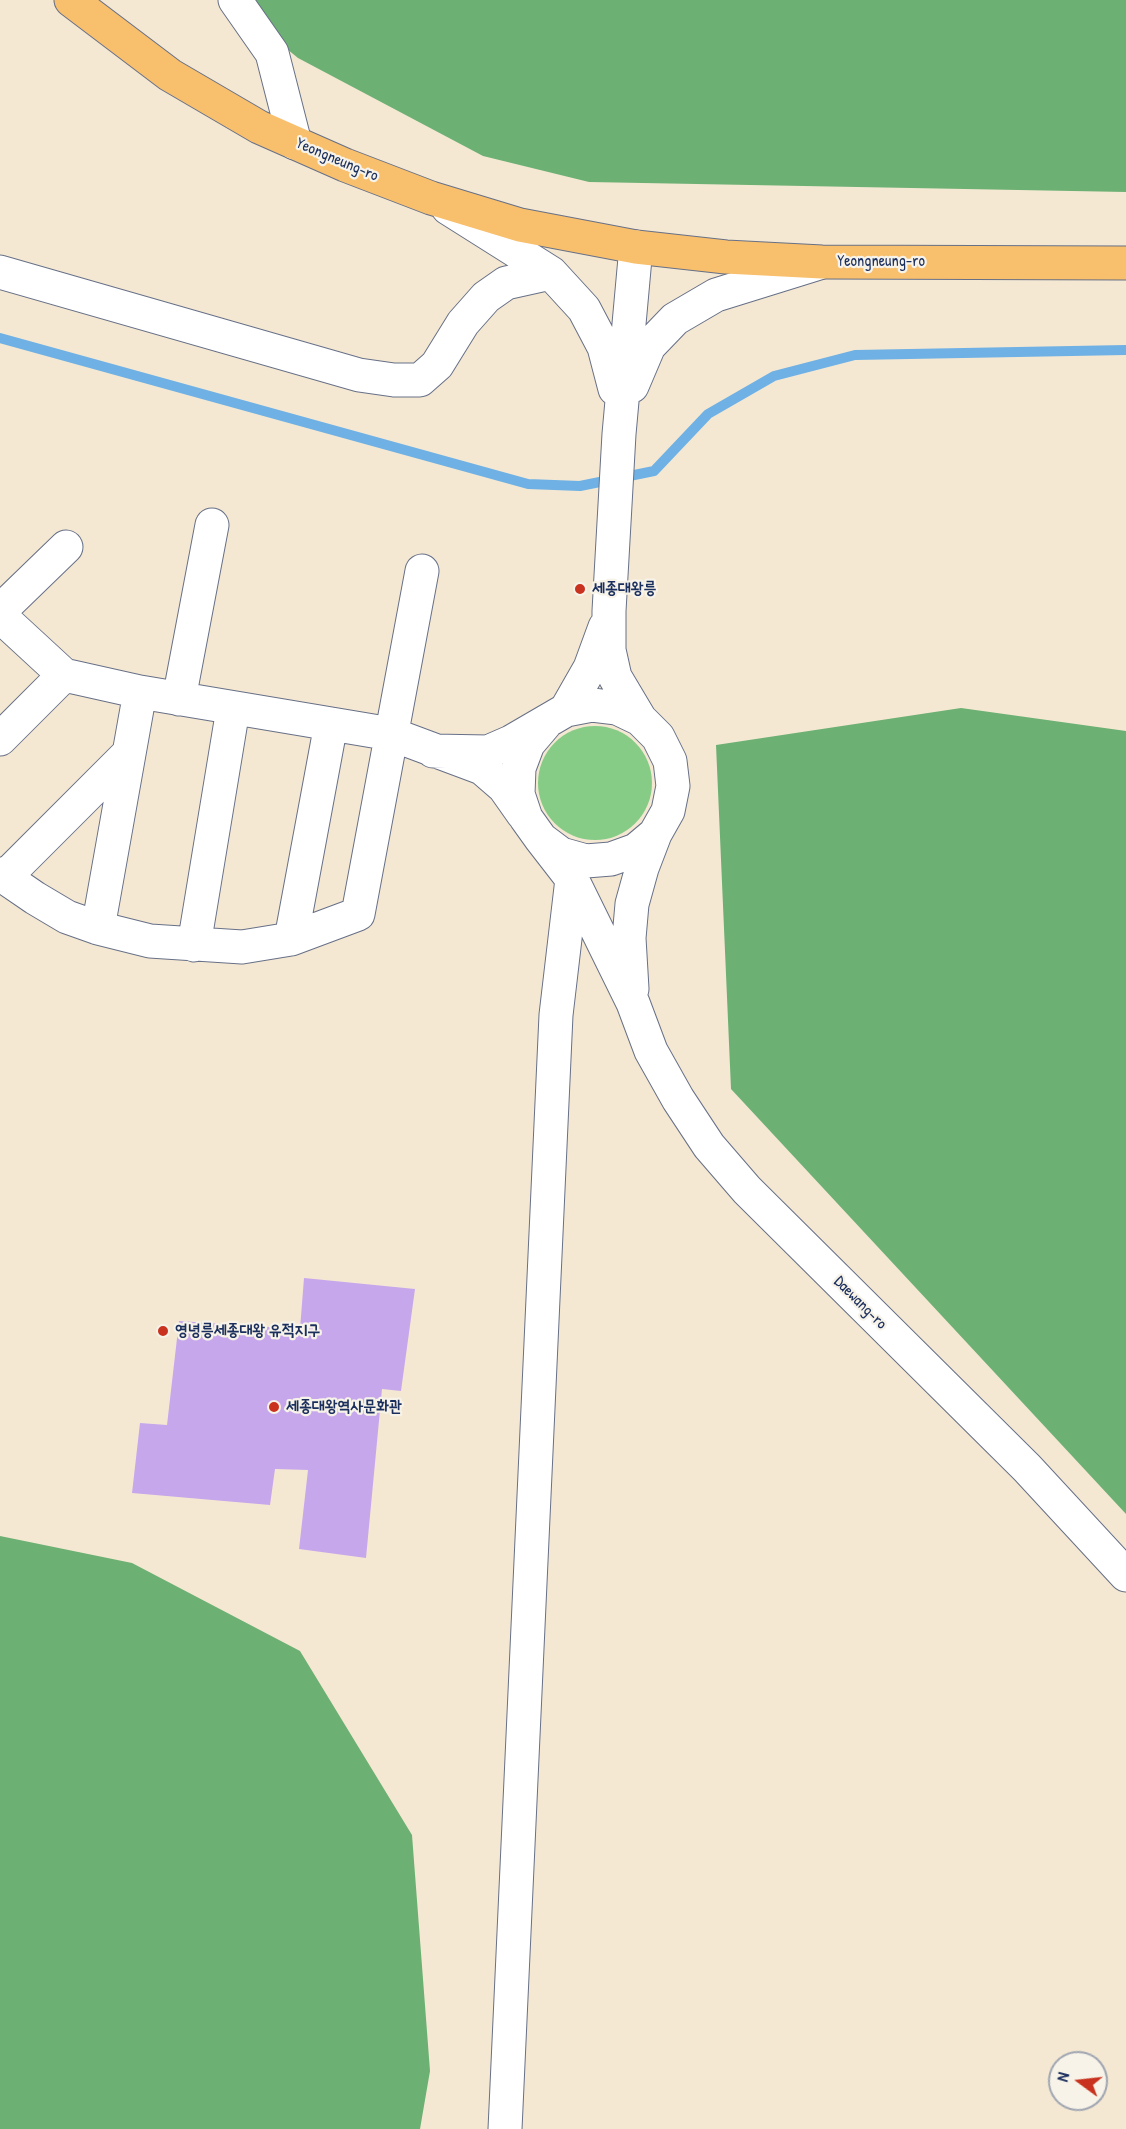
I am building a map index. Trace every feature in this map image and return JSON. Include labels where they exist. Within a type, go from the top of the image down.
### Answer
[{"type":"main road","name":"Yeongneung-ro","points":[[71,0],[170,75],[259,127],[345,165],[431,198],[520,225],[636,247],[726,257],[822,262],[1126,263]]},
{"type":"street","points":[[235,0],[272,53],[295,143]]},
{"type":"street","points":[[431,198],[551,273],[584,309],[604,347],[620,423]]},
{"type":"street","points":[[633,1003],[629,938],[632,903],[655,834],[668,811],[673,786],[670,760],[658,737],[640,719],[615,676],[609,650],[609,611],[620,423],[636,247]]},
{"type":"street","points":[[620,423],[649,346],[675,319],[716,295],[822,262]]},
{"type":"street","points":[[0,272],[359,375],[420,381],[437,365],[463,323],[486,297],[506,283],[551,273]]},
{"type":"street","points":[[179,699],[212,525]]},
{"type":"street","points":[[0,611],[66,547]]},
{"type":"street","points":[[129,753],[2,876],[66,917],[150,941],[242,947],[291,939],[358,914],[422,571]]},
{"type":"street","points":[[609,611],[601,642],[590,669],[555,717],[528,744],[519,768],[518,794],[533,829],[561,854],[586,861],[611,860],[636,850],[655,834]]},
{"type":"street","points":[[0,616],[64,675],[233,709],[392,734],[482,768],[504,787],[572,879],[633,1003]]},
{"type":"street","points":[[0,739],[64,675]]},
{"type":"street","points":[[99,928],[140,692]]},
{"type":"street","points":[[433,751],[488,752],[555,717],[592,705],[617,708],[640,719]]},
{"type":"street","points":[[194,945],[233,709]]},
{"type":"street","points":[[291,939],[331,724]]},
{"type":"street","points":[[505,2129],[556,1016],[572,879]]},
{"type":"street","name":"Daewang-ro","points":[[633,1003],[651,1051],[678,1098],[710,1146],[747,1190],[1027,1468],[1126,1575]]},
{"type":"green space","points":[[227,0],[1126,0],[1126,192],[589,182],[483,156],[298,58]]},
{"type":"green space","points":[[961,708],[1126,731],[1126,1514],[731,1089],[716,745]]},
{"type":"green space","points":[[595,726],[617,730],[636,742],[648,761],[652,783],[648,805],[636,824],[617,836],[595,840],[573,836],[554,824],[542,805],[538,783],[542,761],[554,742],[573,730]]},
{"type":"green space","points":[[0,1536],[132,1563],[300,1651],[412,1835],[430,2071],[420,2129],[0,2129]]},
{"type":"building","name":"세종대왕역사문화관","points":[[304,1278],[415,1289],[401,1391],[382,1389],[366,1558],[299,1549],[308,1470],[275,1469],[270,1505],[132,1493],[140,1423],[167,1425],[179,1321],[300,1329]]},
{"type":"waterway","points":[[0,338],[528,484],[580,486],[654,471],[708,414],[774,376],[855,355],[1126,350]]},
{"type":"place","name":"세종대왕릉","points":[[580,589]]},
{"type":"place","name":"영녕릉세종대왕 유적지구","points":[[163,1331]]},
{"type":"place","name":"세종대왕역사문화관","points":[[274,1407]]}]
